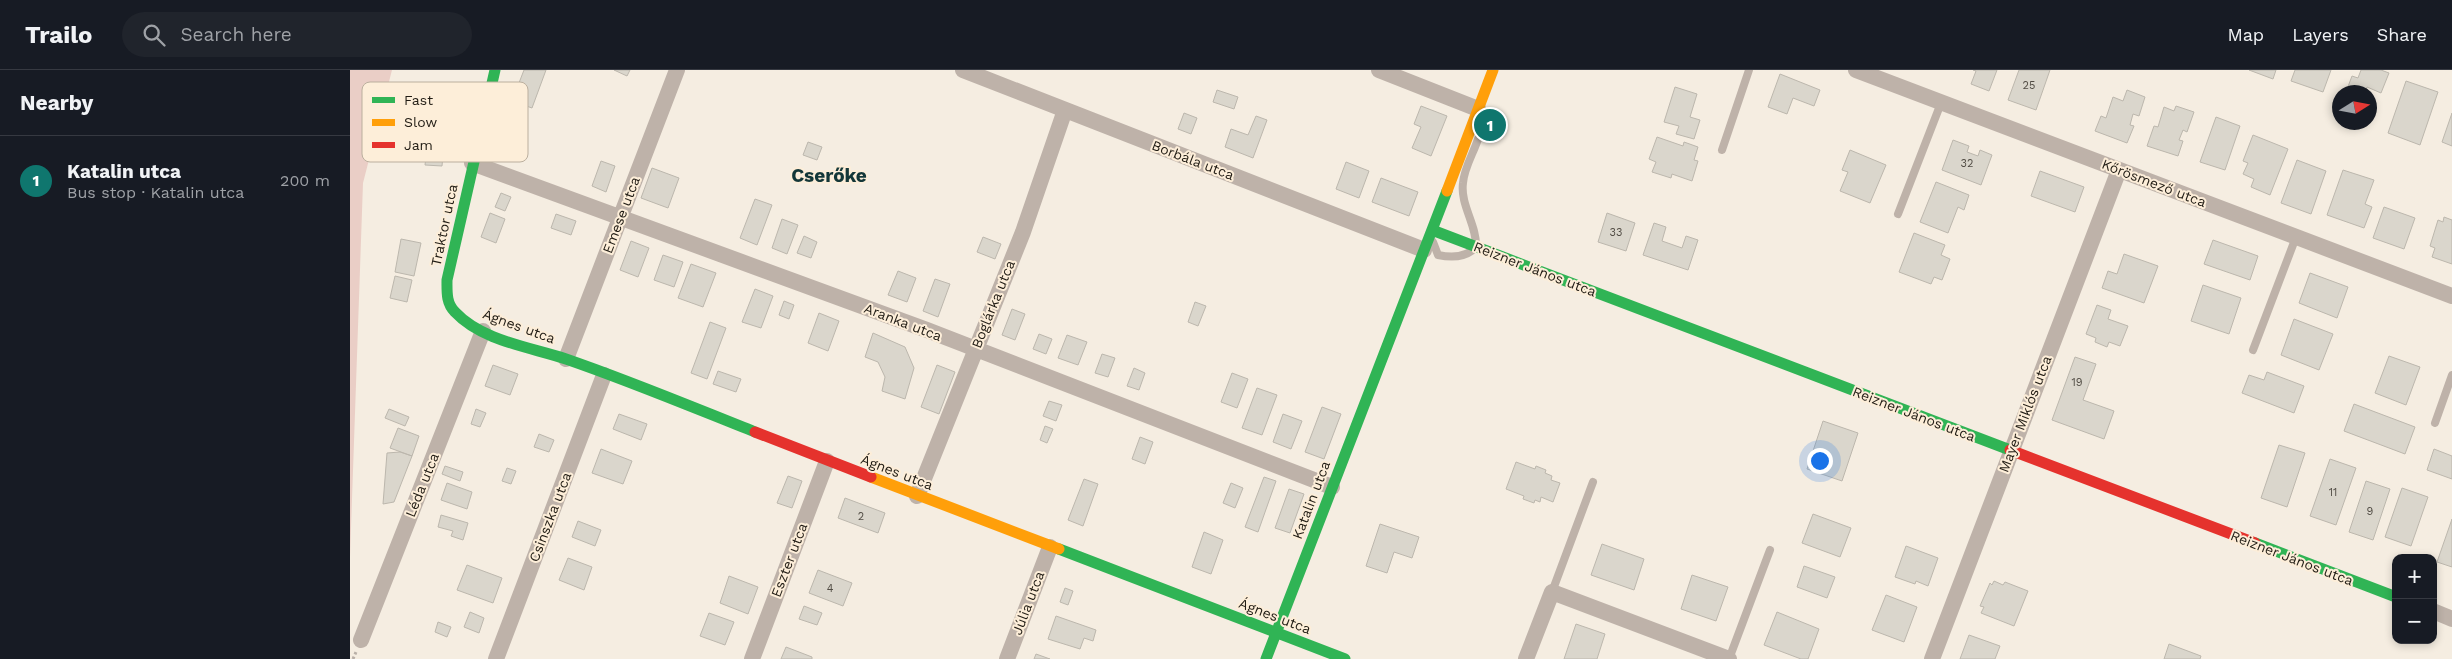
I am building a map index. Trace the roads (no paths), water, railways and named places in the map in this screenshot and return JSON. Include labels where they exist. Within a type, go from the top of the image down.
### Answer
[{"type":"street","name":"Emese utca","points":[[566,359],[677,70]]},
{"type":"street","name":"Borbála utca","points":[[963,70],[1424,250]]},
{"type":"street","points":[[1379,70],[1482,110]]},
{"type":"street","name":"Katalin utca","points":[[1266,659],[1424,250],[1482,110],[1486,86],[1492,70]]},
{"type":"street","name":"Kőrösmező utca","points":[[1856,70],[2452,296]]},
{"type":"street","name":"Boglárka utca","points":[[917,496],[974,350],[1023,232],[1066,110]]},
{"type":"street","name":"Aranka utca","points":[[472,163],[926,330],[1332,487]]},
{"type":"street","name":"Traktor utca","points":[[447,300],[447,280],[472,163]]},
{"type":"street","name":"Mayer Miklós utca","points":[[1932,659],[2119,170]]},
{"type":"street","name":"Reizner János utca","points":[[1432,230],[2392,595]]},
{"type":"street","name":"Ágnes utca","points":[[447,300],[458,317],[483,331],[566,359],[917,496],[1345,659]]},
{"type":"street","name":"Léda utca","points":[[361,640],[483,331]]},
{"type":"street","name":"Csinszka utca","points":[[496,659],[604,374]]},
{"type":"street","name":"Eszter utca","points":[[752,659],[827,461]]},
{"type":"street","name":"Júlia utca","points":[[1007,659],[1050,547]]},
{"type":"street","points":[[1526,659],[1552,592],[1729,659]]},
{"type":"street","points":[[2437,613],[2452,619]]},
{"type":"lane","points":[[1722,150],[1750,70]]},
{"type":"lane","points":[[1898,214],[1942,102]]},
{"type":"lane","points":[[1432,230],[1433,244],[1438,255],[1450,257],[1464,255],[1476,246],[1476,236],[1464,200],[1463,182],[1482,128]]},
{"type":"lane","points":[[2253,350],[2296,237]]},
{"type":"lane","points":[[2435,423],[2452,375]]},
{"type":"lane","points":[[1552,592],[1593,482]]},
{"type":"lane","points":[[1729,659],[1770,550]]},
{"type":"place","name":"Katalin utca","points":[[1490,125]]},
{"type":"district","name":"Cserőke","points":[[829,175]]}]
